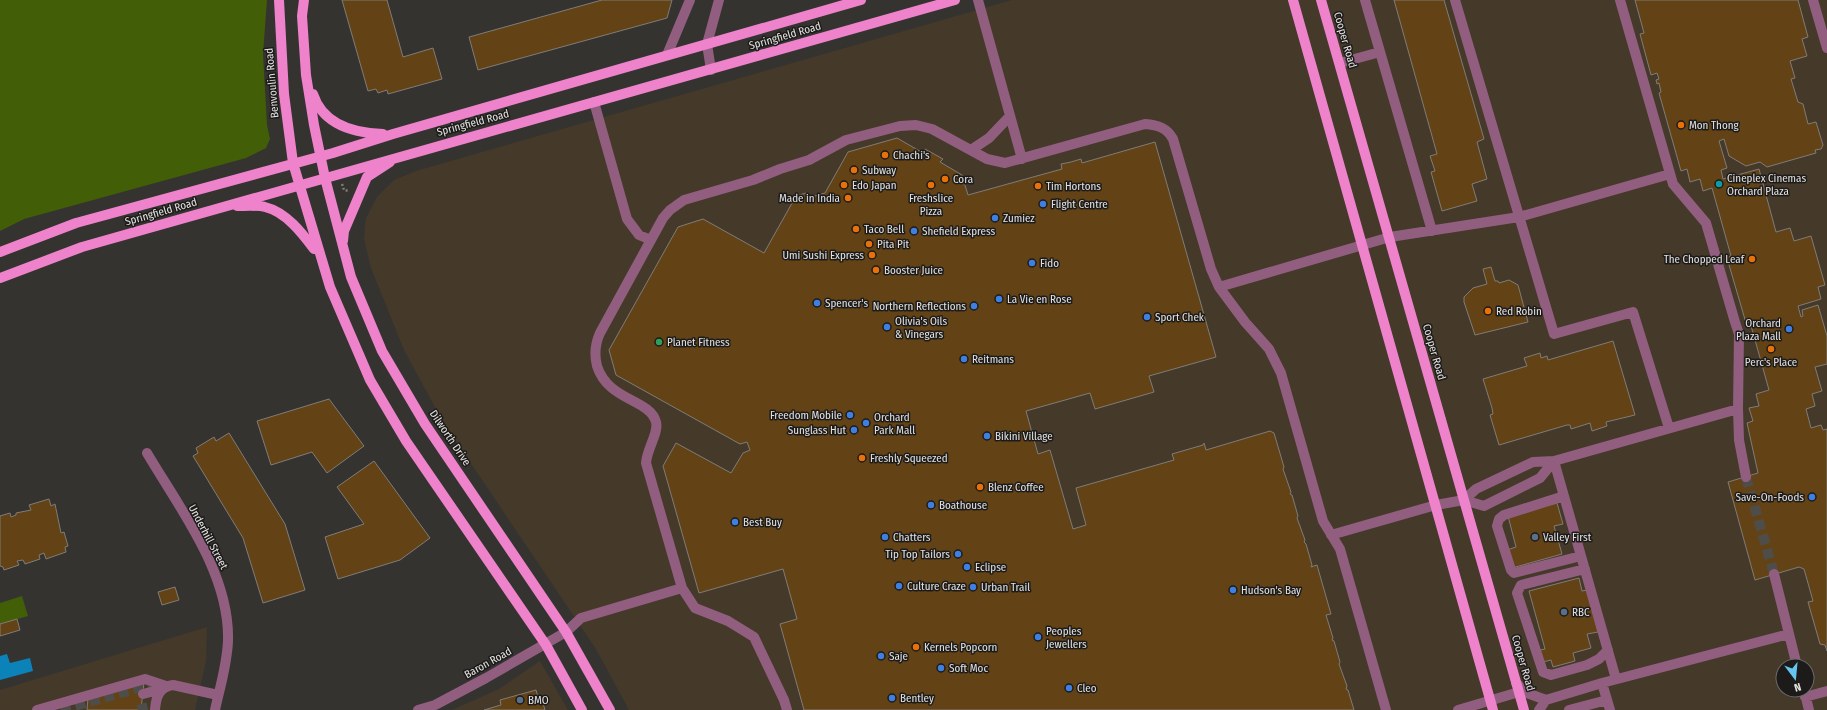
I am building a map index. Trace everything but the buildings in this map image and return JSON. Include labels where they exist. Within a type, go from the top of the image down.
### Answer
[{"type":"main road","name":"Benvoulin Road","points":[[279,0],[284,94],[293,164]]},
{"type":"main road","points":[[304,0],[302,16],[306,75],[320,156]]},
{"type":"main road","name":"Springfield Road","points":[[0,252],[76,223],[293,164],[861,0]]},
{"type":"main road","name":"Springfield Road","points":[[0,278],[82,247],[955,0]]},
{"type":"main road","points":[[1293,0],[1492,705]]},
{"type":"main road","name":"Cooper Road","points":[[1321,0],[1524,710]]},
{"type":"main road","points":[[306,75],[316,104],[327,118],[363,133],[393,134]]},
{"type":"main road","name":"Dilworth Drive","points":[[320,156],[351,277],[382,350],[425,424],[566,632],[610,710]]},
{"type":"main road","points":[[343,249],[344,231],[367,177],[398,157]]},
{"type":"main road","points":[[293,164],[298,185],[330,288],[370,380],[406,441],[546,644],[582,710]]},
{"type":"main road","points":[[227,205],[266,207],[282,215],[302,232],[320,256]]},
{"type":"street","points":[[667,55],[690,0]]},
{"type":"street","points":[[711,70],[707,44],[719,0]]},
{"type":"street","points":[[978,0],[1022,159]]},
{"type":"street","points":[[1365,0],[1432,231]]},
{"type":"street","points":[[1455,0],[1554,334],[1633,312],[1668,428]]},
{"type":"street","points":[[1620,0],[1673,184],[1706,224],[1739,334],[1738,440],[1746,477]]},
{"type":"street","points":[[1812,0],[1827,48]]},
{"type":"street","points":[[1340,63],[1380,52]]},
{"type":"street","points":[[594,102],[627,219],[639,235],[651,240]]},
{"type":"street","points":[[971,150],[989,138],[1010,116]]},
{"type":"street","points":[[787,710],[784,700],[754,637],[728,621],[695,608],[682,588],[646,463],[648,448],[657,430],[656,420],[647,409],[610,388],[602,377],[595,356],[596,345],[600,333],[651,240],[670,210],[684,200],[753,180],[809,160],[846,140],[893,127],[916,125],[938,132],[988,159],[1001,163],[1022,159],[1141,125],[1152,124],[1166,130],[1173,139],[1211,269],[1219,287],[1276,360],[1281,372],[1323,521],[1340,549],[1386,710]]},
{"type":"street","points":[[1219,287],[1390,238],[1519,217],[1670,174]]},
{"type":"street","points":[[1464,500],[1476,489],[1533,462],[1554,461],[1738,408]]},
{"type":"street","name":"Underhill Street","points":[[147,453],[203,548],[220,587],[227,618],[228,640],[226,663],[215,710]]},
{"type":"street","points":[[1332,535],[1436,505],[1464,500],[1484,506],[1540,478],[1554,461]]},
{"type":"street","points":[[1554,461],[1616,679]]},
{"type":"street","points":[[1564,496],[1504,515],[1499,518],[1497,526],[1511,570],[1514,573],[1581,556]]},
{"type":"street","points":[[1584,569],[1521,585],[1517,593],[1543,672],[1551,675],[1587,665],[1599,659],[1608,650]]},
{"type":"street","points":[[1774,574],[1795,658]]},
{"type":"street","name":"Baron Road","points":[[418,710],[436,708],[566,632],[581,618],[682,588]]},
{"type":"street","points":[[1458,710],[1492,705],[1517,688],[1546,700],[1616,679],[1789,634]]},
{"type":"street","points":[[37,710],[145,679],[164,688]]},
{"type":"street","points":[[1602,683],[1610,710]]},
{"type":"street","points":[[143,694],[173,685],[218,695]]},
{"type":"street","points":[[155,710],[158,695],[164,688]]},
{"type":"street","points":[[1815,693],[1827,691]]},
{"type":"street","points":[[1805,698],[1809,710]]},
{"type":"street","points":[[1539,710],[1546,700]]},
{"type":"street","points":[[1569,710],[1607,700]]},
{"type":"path","points":[[342,183],[344,190],[353,191]]},
{"type":"shaded area","points":[[1012,0],[1827,0],[1827,710],[629,710],[596,649],[443,422],[404,350],[371,268],[364,239],[366,218],[377,197],[394,180],[416,171]]},
{"type":"shaded area","points":[[207,627],[206,661],[195,710],[0,710],[0,690]]},
{"type":"shaded area","points":[[540,661],[568,710],[452,710],[499,689]]},
{"type":"green space","points":[[0,0],[267,0],[263,54],[267,125],[270,139],[266,148],[246,158],[24,219],[0,231]]},
{"type":"green space","points":[[22,596],[28,616],[0,624],[0,603]]},
{"type":"water","points":[[7,654],[10,663],[30,658],[33,671],[0,680],[0,656]]},
{"type":"tunnel","points":[[1746,477],[1774,574]]},
{"type":"tunnel","points":[[61,710],[156,683]]},
{"type":"tunnel","points":[[138,710],[155,705]]},
{"type":"place","name":"Mon Thong","points":[[1681,125]]},
{"type":"place","name":"Chachi's","points":[[885,155]]},
{"type":"place","name":"Subway","points":[[854,170]]},
{"type":"place","name":"Cora","points":[[945,179]]},
{"type":"place","name":"Cineplex Cinemas Orchard Plaza","points":[[1719,184]]},
{"type":"place","name":"Edo Japan","points":[[844,185]]},
{"type":"place","name":"Freshslice Pizza","points":[[931,185]]},
{"type":"place","name":"Tim Hortons","points":[[1038,186]]},
{"type":"place","name":"Made in India","points":[[848,198]]},
{"type":"place","name":"Flight Centre","points":[[1043,204]]},
{"type":"place","name":"Zumiez","points":[[995,218]]},
{"type":"place","name":"Taco Bell","points":[[856,229]]},
{"type":"place","name":"Shefield Express","points":[[914,231]]},
{"type":"place","name":"Pita Pit","points":[[869,244]]},
{"type":"place","name":"Umi Sushi Express","points":[[872,255]]},
{"type":"place","name":"The Chopped Leaf","points":[[1752,259]]},
{"type":"place","name":"Fido","points":[[1032,263]]},
{"type":"place","name":"Booster Juice","points":[[876,270]]},
{"type":"place","name":"La Vie en Rose","points":[[999,299]]},
{"type":"place","name":"Spencer's","points":[[817,303]]},
{"type":"place","name":"Northern Reflections","points":[[974,306]]},
{"type":"place","name":"Red Robin","points":[[1488,311]]},
{"type":"place","name":"Sport Chek","points":[[1147,317]]},
{"type":"place","name":"Olivia's Oils & Vinegars","points":[[887,327]]},
{"type":"place","name":"Orchard Plaza Mall","points":[[1789,329]]},
{"type":"place","name":"Planet Fitness","points":[[659,342]]},
{"type":"place","name":"Perc's Place","points":[[1771,349]]},
{"type":"place","name":"Reitmans","points":[[964,359]]},
{"type":"place","name":"Freedom Mobile","points":[[850,415]]},
{"type":"place","name":"Orchard Park Mall","points":[[866,423]]},
{"type":"place","name":"Sunglass Hut","points":[[854,430]]},
{"type":"place","name":"Bikini Village","points":[[987,436]]},
{"type":"place","name":"Freshly Squeezed","points":[[862,458]]},
{"type":"place","name":"Blenz Coffee","points":[[980,487]]},
{"type":"place","name":"Save-On-Foods","points":[[1812,497]]},
{"type":"place","name":"Boathouse","points":[[931,505]]},
{"type":"place","name":"Best Buy","points":[[735,522]]},
{"type":"place","name":"Chatters","points":[[885,537]]},
{"type":"place","name":"Valley First","points":[[1535,537]]},
{"type":"place","name":"Tip Top Tailors","points":[[958,554]]},
{"type":"place","name":"Eclipse","points":[[967,567]]},
{"type":"place","name":"Culture Craze","points":[[899,586]]},
{"type":"place","name":"Urban Trail","points":[[973,587]]},
{"type":"place","name":"Hudson's Bay","points":[[1233,590]]},
{"type":"place","name":"RBC","points":[[1564,612]]},
{"type":"place","name":"Peoples Jewellers","points":[[1038,637]]},
{"type":"place","name":"Kernels Popcorn","points":[[916,647]]},
{"type":"place","name":"Saje","points":[[881,656]]},
{"type":"place","name":"Soft Moc","points":[[941,668]]},
{"type":"place","name":"Cleo","points":[[1069,688]]},
{"type":"place","name":"Bentley","points":[[892,698]]},
{"type":"place","name":"BMO","points":[[520,700]]}]
